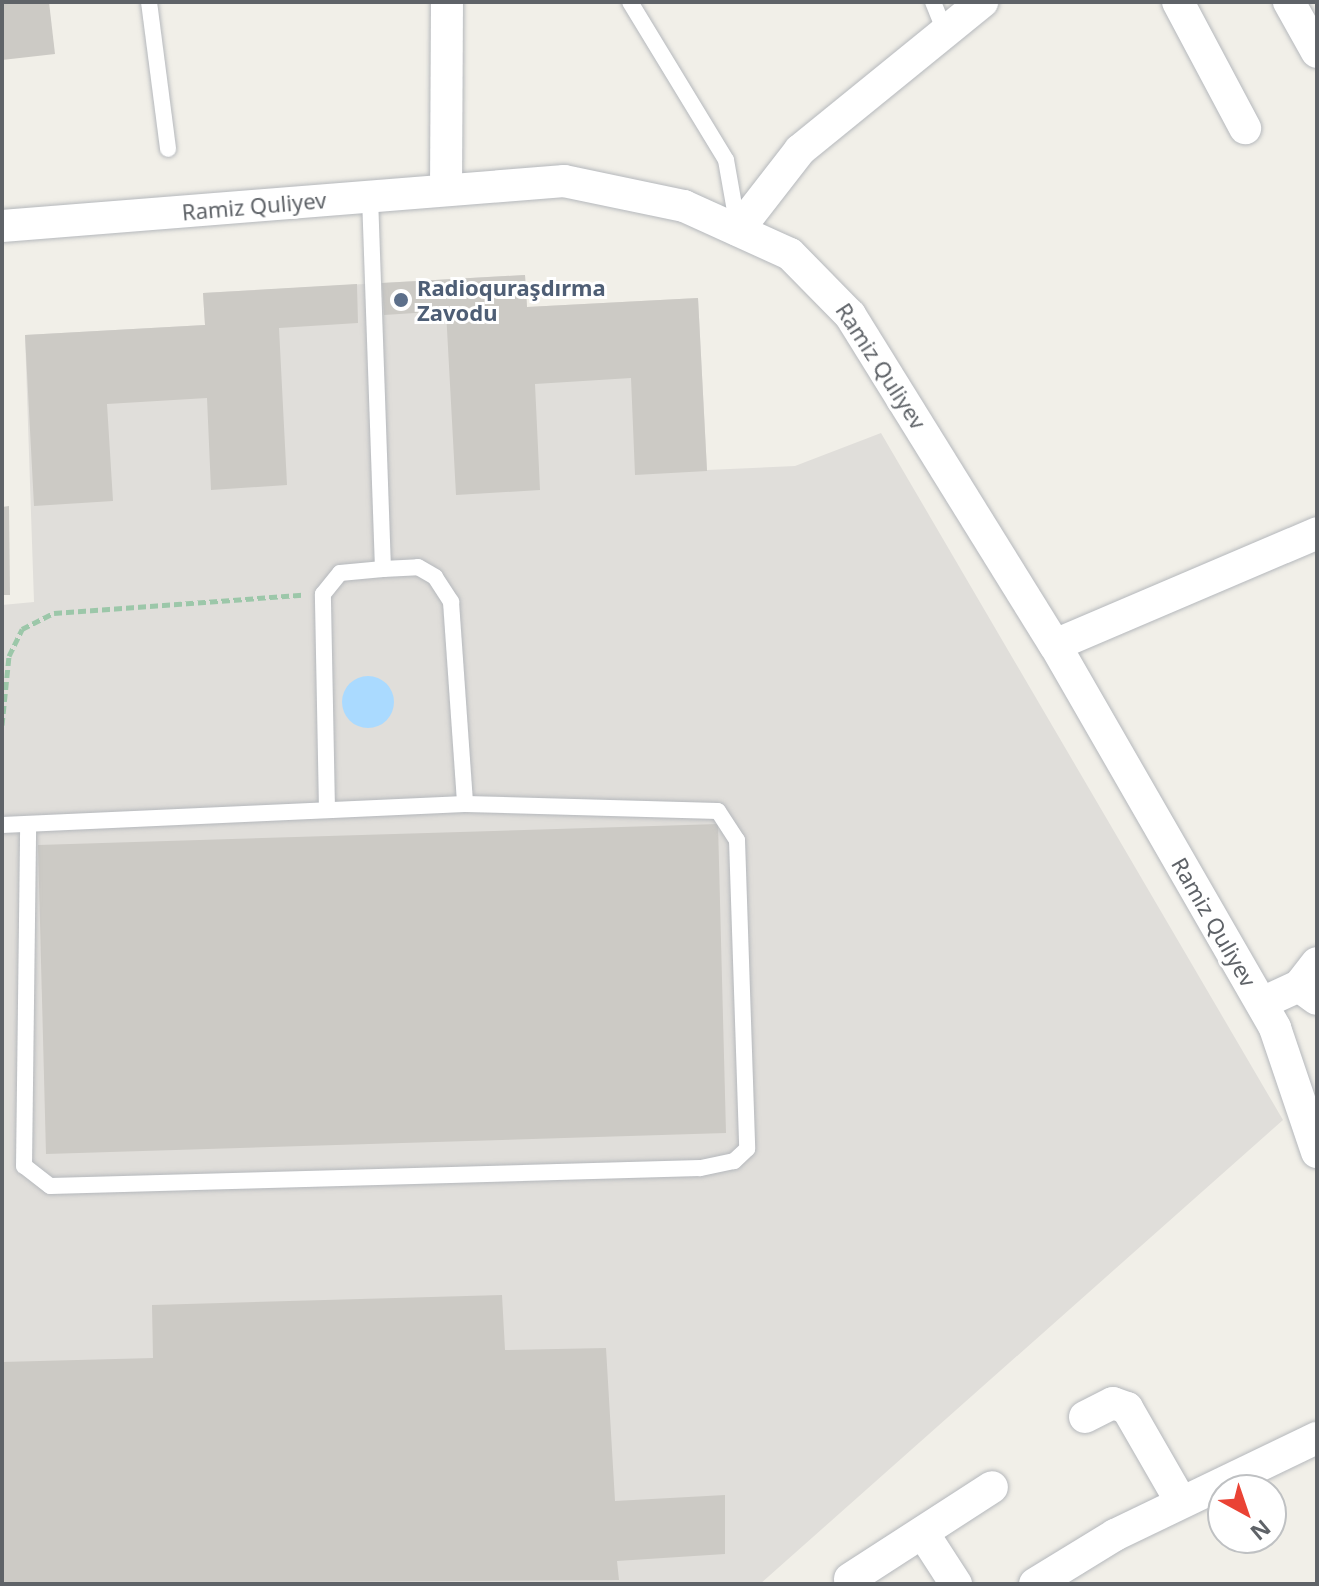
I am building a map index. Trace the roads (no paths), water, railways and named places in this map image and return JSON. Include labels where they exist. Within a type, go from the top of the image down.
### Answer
[{"type":"street","points":[[446,190],[447,2]]},
{"type":"street","points":[[738,230],[800,150],[982,2]]},
{"type":"street","points":[[1178,2],[1245,128]]},
{"type":"street","points":[[1289,2],[1317,52]]},
{"type":"street","name":"Ramiz Quliyev","points":[[2,226],[446,190],[593,185],[684,206],[790,254],[850,315],[1055,645],[1262,1003],[1317,1152]]},
{"type":"street","points":[[1055,645],[1317,533]]},
{"type":"street","points":[[1262,1003],[1311,983]]},
{"type":"street","points":[[1085,1417],[1113,1403],[1127,1408],[1181,1502]]},
{"type":"street","points":[[1035,1584],[1181,1502],[1317,1438]]},
{"type":"street","points":[[850,1579],[992,1487]]},
{"type":"street","points":[[923,1533],[956,1584]]},
{"type":"lane","points":[[149,2],[168,149]]},
{"type":"lane","points":[[630,2],[726,160],[738,230]]},
{"type":"lane","points":[[933,2],[945,32]]},
{"type":"lane","points":[[370,197],[383,569]]},
{"type":"lane","points":[[327,810],[323,594],[340,573],[418,567],[435,577],[451,602],[465,804]]},
{"type":"lane","points":[[2,825],[465,804],[718,811],[730,820],[747,1149],[734,1161],[700,1168],[50,1186],[24,1166],[28,824]]},
{"type":"water","points":[[368,676],[386,684],[394,702],[386,720],[368,728],[350,720],[342,702],[350,684]]},
{"type":"place","name":"Radioquraşdırma Zavodu","points":[[401,300]]}]
